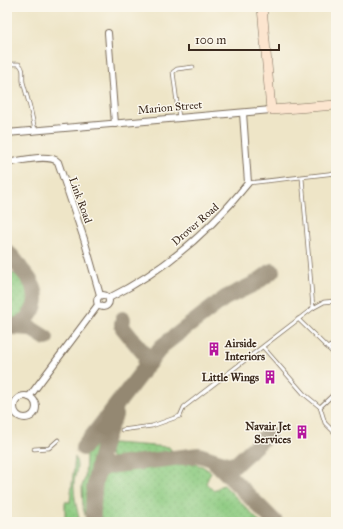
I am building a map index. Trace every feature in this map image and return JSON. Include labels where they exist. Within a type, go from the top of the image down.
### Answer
[{"type":"main road","points":[[262,7],[271,110]]},
{"type":"main road","name":"Marion Street","points":[[271,110],[336,105]]},
{"type":"street","points":[[108,33],[115,124]]},
{"type":"street","name":"Marion Street","points":[[7,133],[271,110]]},
{"type":"street","points":[[243,113],[248,183]]},
{"type":"street","name":"Link Road","points":[[7,163],[46,158],[53,158],[58,162],[84,239],[100,295]]},
{"type":"street","name":"Drover Road","points":[[109,298],[132,285],[204,232],[218,220],[248,183]]},
{"type":"street","points":[[29,397],[98,305],[97,299],[100,295],[106,295],[109,298],[106,306],[102,307],[98,305]]},
{"type":"lane","points":[[7,64],[19,64],[22,68],[23,83],[35,130]]},
{"type":"lane","points":[[179,118],[173,72],[175,69],[193,67]]},
{"type":"lane","points":[[248,183],[336,173]]},
{"type":"lane","points":[[302,178],[313,308]]},
{"type":"lane","points":[[122,430],[152,426],[180,416],[184,408],[298,319],[324,302],[336,301]]},
{"type":"lane","points":[[298,319],[336,356]]},
{"type":"lane","points":[[327,348],[336,343]]},
{"type":"lane","points":[[262,347],[304,394],[320,407],[325,422],[336,434]]},
{"type":"lane","points":[[320,407],[336,392]]},
{"type":"lane","points":[[34,449],[49,448],[58,440]]},
{"type":"green space","points":[[7,272],[18,276],[26,282],[31,290],[33,298],[27,313],[18,319],[7,323]]},
{"type":"green space","points":[[95,442],[97,448],[90,478],[87,522],[83,508],[82,486],[85,478],[86,454]]},
{"type":"green space","points":[[109,444],[169,447],[172,451],[114,459],[109,455],[108,451]]},
{"type":"green space","points":[[75,457],[77,468],[74,481],[74,490],[80,522],[65,522],[65,502],[70,502]]},
{"type":"green space","points":[[190,463],[202,466],[211,472],[206,483],[214,491],[220,486],[224,485],[260,522],[99,522],[100,485],[104,476],[110,473]]},
{"type":"taxiway","points":[[7,252],[30,280],[35,291],[36,298],[30,315],[25,320],[13,327]]},
{"type":"taxiway","points":[[83,448],[162,346],[225,298],[256,283],[272,271]]},
{"type":"taxiway","points":[[123,319],[123,328],[146,356],[145,368]]},
{"type":"taxiway","points":[[13,327],[30,328],[46,338]]},
{"type":"taxiway","points":[[93,522],[95,481],[101,454],[109,428],[115,415]]},
{"type":"taxiway","points":[[96,478],[100,470],[108,466],[199,455],[230,465],[236,464],[268,434]]},
{"type":"taxiway","points":[[213,460],[275,522]]},
{"type":"place","name":"Airside Interiors","points":[[214,349]]},
{"type":"place","name":"Little Wings","points":[[270,377]]},
{"type":"place","name":"Navair Jet Services","points":[[302,432]]}]
